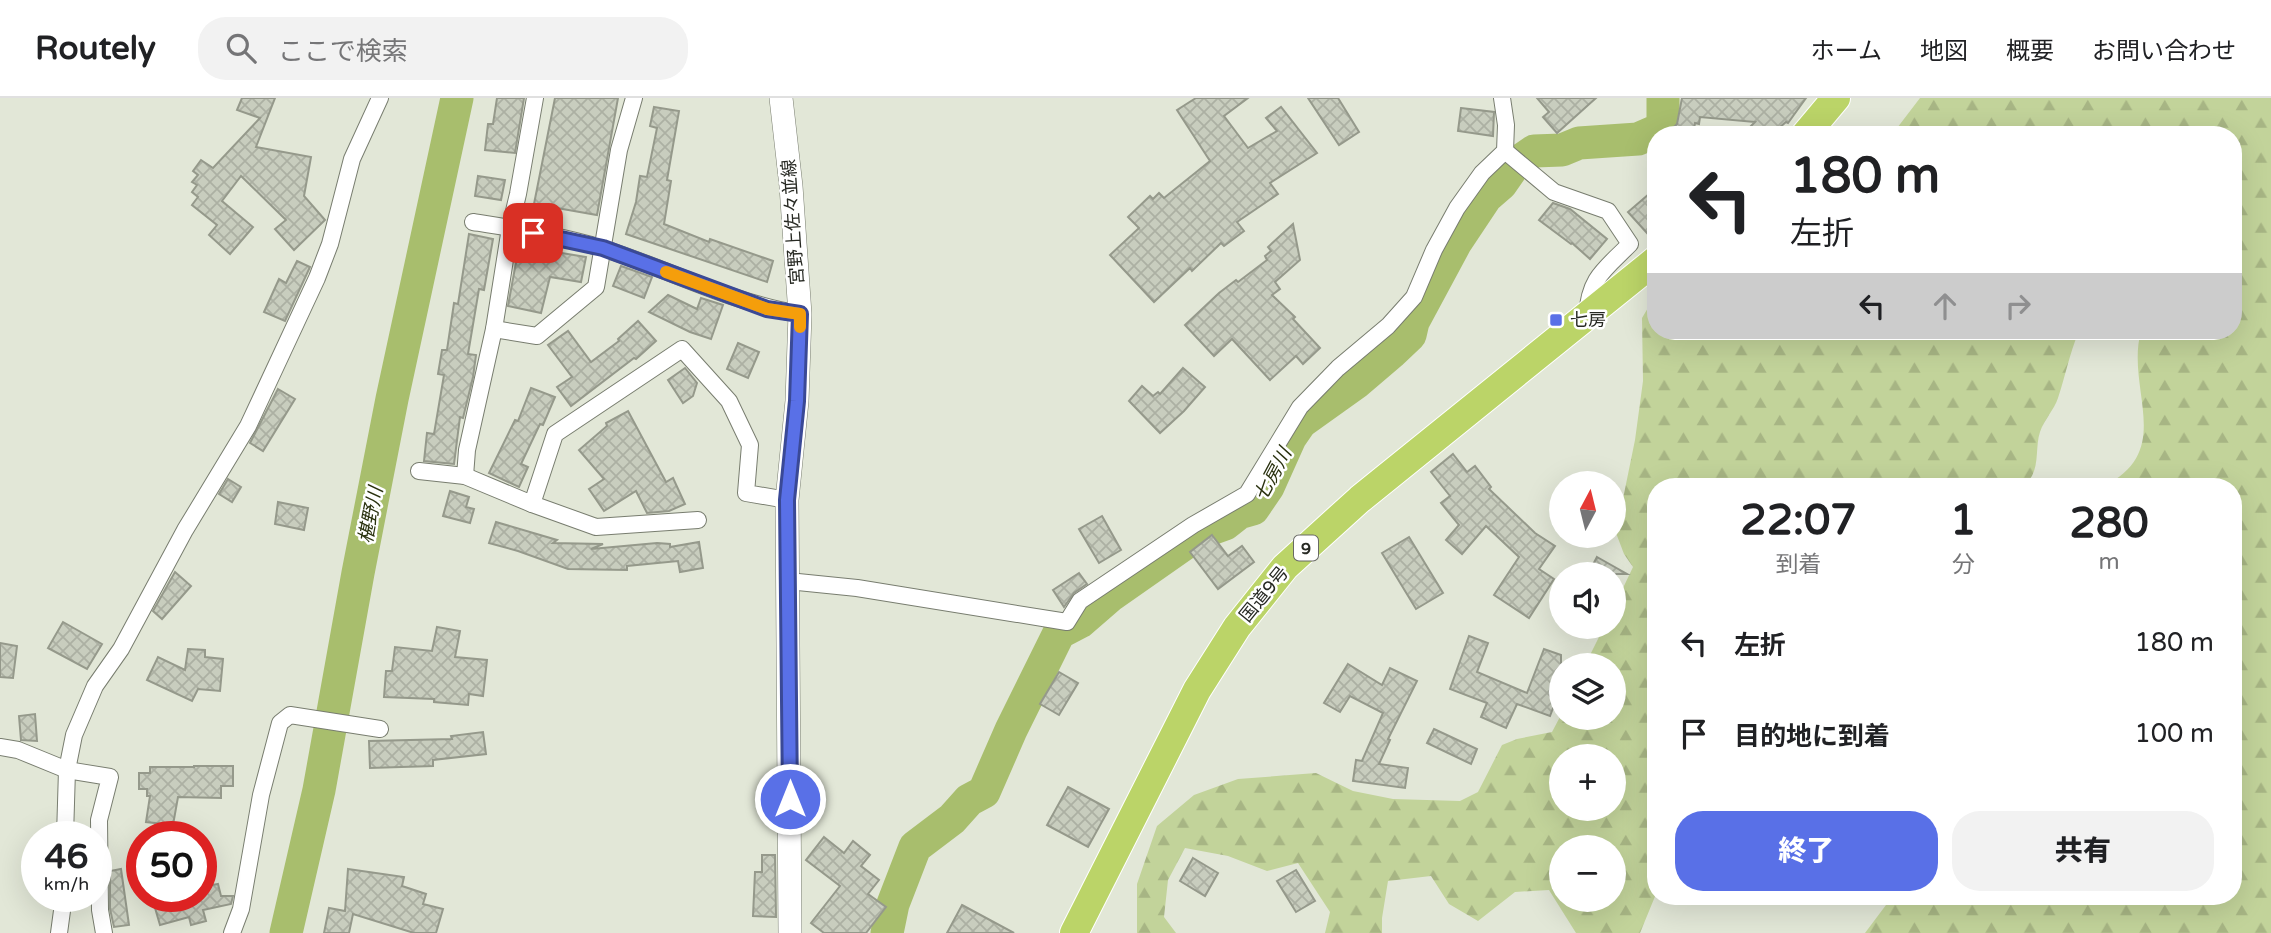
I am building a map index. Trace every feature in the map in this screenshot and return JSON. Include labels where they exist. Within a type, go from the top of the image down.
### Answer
[{"type":"highway","points":[[1813,126],[1836,98]]},
{"type":"highway","name":"国道9号","points":[[1074,933],[1196,690],[1237,627],[1285,567],[1360,499],[1647,267]]},
{"type":"main road","name":"宮野上佐々並線","points":[[782,98],[800,314],[797,401],[787,500],[790,933]]},
{"type":"street","points":[[65,821],[67,770],[74,735],[95,687],[121,649],[185,530],[248,426],[317,278],[330,244],[352,159],[380,98]]},
{"type":"street","points":[[464,476],[467,450],[494,329],[535,98]]},
{"type":"street","points":[[494,329],[537,336],[596,287],[619,150],[634,98]]},
{"type":"street","points":[[788,581],[857,588],[1067,622],[1080,601],[1193,525],[1247,494],[1300,407],[1338,368],[1388,326],[1414,297],[1434,250],[1457,208],[1482,173],[1506,151],[1502,98]]},
{"type":"street","points":[[1506,151],[1554,191],[1608,211],[1630,244],[1595,278],[1588,299],[1587,316]]},
{"type":"street","points":[[473,222],[603,248],[767,309],[800,314]]},
{"type":"street","points":[[532,504],[555,434],[682,349],[729,401],[750,445],[746,493],[787,500]]},
{"type":"street","points":[[419,471],[464,476],[596,527],[698,520]]},
{"type":"street","points":[[232,933],[241,909],[261,794],[280,723],[290,715],[380,729]]},
{"type":"street","points":[[0,747],[18,750],[67,770],[110,777],[99,820],[99,898],[104,933]]},
{"type":"street","points":[[58,933],[61,912]]},
{"type":"green space","points":[[1920,98],[2271,98],[2271,933],[1865,933],[1886,905],[2242,905],[2242,478],[2116,478],[2126,471],[2138,455],[2143,436],[2138,353],[2140,340],[2242,340],[2242,126],[1899,126]]},
{"type":"green space","points":[[1647,310],[1647,340],[2076,340],[2058,398],[2040,432],[2035,468],[2030,478],[1647,478],[1647,905],[1651,905],[1640,933],[1576,933],[1563,912],[1626,912],[1626,835],[1549,835],[1549,890],[1515,892],[1478,921],[1449,904],[1431,876],[1388,881],[1382,933],[1325,933],[1330,912],[1298,863],[1267,871],[1228,856],[1185,848],[1168,880],[1164,917],[1176,933],[1137,933],[1137,884],[1157,826],[1194,795],[1238,779],[1316,773],[1353,791],[1393,799],[1460,801],[1478,792],[1502,745],[1553,730],[1626,730],[1626,653],[1591,653],[1598,639],[1626,639],[1626,582],[1633,567],[1622,548],[1626,548],[1626,484],[1643,381],[1642,318]]},
{"type":"building","points":[[242,98],[275,98],[256,147],[311,157],[304,196],[325,220],[294,250],[275,229],[286,220],[241,176],[222,201],[253,227],[230,254],[209,235],[217,225],[192,205],[198,197],[192,192],[197,185],[192,182],[198,175],[193,171],[201,160],[213,168],[260,118],[237,110]]},
{"type":"building","points":[[497,98],[524,98],[515,153],[485,150],[488,124],[493,124]]},
{"type":"building","points":[[555,98],[618,98],[597,215],[534,204]]},
{"type":"building","points":[[1196,98],[1248,98],[1224,116],[1248,148],[1277,131],[1266,118],[1281,107],[1317,153],[1270,183],[1278,194],[1237,222],[1244,231],[1224,246],[1221,243],[1154,302],[1110,255],[1139,228],[1128,217],[1150,196],[1153,199],[1159,193],[1164,198],[1210,161],[1177,110]]},
{"type":"building","points":[[1308,98],[1338,98],[1359,132],[1339,145]]},
{"type":"building","points":[[1537,98],[1596,98],[1557,133],[1543,117],[1549,112]]},
{"type":"building","points":[[1682,98],[1806,98],[1788,123],[1781,126],[1751,126],[1755,122],[1700,117],[1699,124],[1695,123],[1694,126],[1675,126]]},
{"type":"building","points":[[654,107],[679,111],[667,180],[671,181],[664,224],[709,242],[710,239],[773,261],[767,282],[626,234],[636,202],[640,176],[647,177],[657,128],[650,126]]},
{"type":"building","points":[[1461,108],[1494,112],[1493,136],[1458,131]]},
{"type":"building","points":[[478,176],[505,180],[501,200],[475,196]]},
{"type":"building","points":[[1647,196],[1647,233],[1628,212]]},
{"type":"building","points":[[1553,203],[1570,209],[1607,239],[1590,259],[1539,220]]},
{"type":"building","points":[[1293,224],[1300,260],[1275,282],[1280,289],[1272,295],[1295,317],[1293,319],[1320,348],[1303,364],[1296,356],[1270,380],[1232,339],[1214,356],[1185,325],[1219,293],[1267,260],[1265,256],[1271,251],[1268,247]]},
{"type":"building","points":[[469,234],[493,239],[484,290],[479,289],[468,354],[476,355],[473,377],[463,418],[460,417],[454,464],[424,461],[427,433],[434,434],[444,375],[438,374],[442,350],[447,350],[454,303],[458,304]]},
{"type":"building","points":[[519,246],[586,257],[581,282],[550,277],[541,313],[508,306]]},
{"type":"building","points":[[297,261],[310,267],[285,321],[264,312],[279,279],[286,283]]},
{"type":"building","points":[[621,266],[652,277],[644,298],[613,286]]},
{"type":"building","points":[[668,295],[697,309],[701,298],[723,305],[711,339],[649,312]]},
{"type":"building","points":[[638,321],[656,341],[636,359],[571,406],[557,387],[572,377],[548,345],[568,331],[591,362],[619,341],[618,339]]},
{"type":"building","points":[[738,343],[759,352],[748,378],[727,369]]},
{"type":"building","points":[[685,368],[697,383],[693,396],[683,403],[668,380]]},
{"type":"building","points":[[1183,368],[1205,387],[1160,433],[1129,401],[1142,386],[1153,396],[1158,392],[1160,394]]},
{"type":"building","points":[[531,388],[555,397],[521,464],[528,467],[519,487],[489,473],[515,420],[518,421]]},
{"type":"building","points":[[278,389],[295,399],[263,451],[250,443]]},
{"type":"building","points":[[628,411],[666,482],[673,478],[685,504],[669,511],[647,513],[636,491],[604,511],[589,489],[604,479],[579,450],[607,426],[606,423]]},
{"type":"building","points":[[1453,454],[1467,472],[1475,466],[1491,487],[1489,489],[1535,533],[1549,542],[1549,548],[1554,548],[1539,569],[1549,576],[1549,587],[1529,618],[1494,595],[1519,557],[1486,526],[1462,554],[1446,540],[1459,525],[1441,503],[1450,496],[1431,472]]},
{"type":"building","points":[[228,479],[241,487],[232,502],[219,494]]},
{"type":"building","points":[[450,491],[469,497],[466,507],[474,509],[470,523],[443,516]]},
{"type":"building","points":[[278,502],[308,508],[304,530],[275,524]]},
{"type":"building","points":[[1102,516],[1121,550],[1099,563],[1079,529]]},
{"type":"building","points":[[496,522],[557,540],[553,543],[603,544],[591,549],[657,543],[670,544],[670,547],[699,542],[703,568],[680,572],[678,561],[627,566],[627,570],[568,569],[489,543]]},
{"type":"building","points":[[1212,535],[1228,556],[1242,546],[1254,562],[1218,589],[1190,552]]},
{"type":"building","points":[[1409,537],[1443,593],[1416,609],[1382,553]]},
{"type":"building","points":[[175,572],[191,586],[162,619],[153,611]]},
{"type":"building","points":[[1079,573],[1087,584],[1074,593],[1064,607],[1053,590]]},
{"type":"building","points":[[63,622],[102,644],[87,669],[48,648]]},
{"type":"building","points":[[437,627],[460,631],[455,657],[487,660],[483,696],[469,694],[468,705],[434,702],[434,699],[384,697],[386,671],[392,671],[395,647],[432,651]]},
{"type":"building","points":[[1469,636],[1488,643],[1477,672],[1527,693],[1544,649],[1555,653],[1549,653],[1549,716],[1517,704],[1506,728],[1481,717],[1487,703],[1450,689]]},
{"type":"building","points":[[0,643],[17,646],[13,678],[0,677]]},
{"type":"building","points":[[188,649],[205,650],[205,657],[223,659],[220,691],[198,689],[192,701],[147,680],[158,657],[185,670]]},
{"type":"building","points":[[1348,664],[1382,685],[1390,668],[1417,681],[1388,739],[1390,740],[1379,764],[1408,768],[1405,788],[1353,781],[1356,760],[1362,761],[1383,713],[1350,696],[1340,712],[1324,703]]},
{"type":"building","points":[[1059,672],[1078,683],[1059,715],[1040,704]]},
{"type":"building","points":[[35,714],[37,741],[21,740],[19,716]]},
{"type":"building","points":[[1434,729],[1477,749],[1471,764],[1427,743]]},
{"type":"building","points":[[483,732],[486,754],[433,760],[433,766],[370,768],[369,741],[452,739],[451,736]]},
{"type":"building","points":[[233,766],[233,786],[221,786],[221,798],[178,797],[174,821],[146,821],[150,796],[147,796],[147,789],[139,789],[139,773],[150,773],[150,767]]},
{"type":"building","points":[[1068,787],[1109,809],[1088,847],[1047,825]]},
{"type":"building","points":[[824,837],[844,853],[853,841],[870,855],[861,866],[879,880],[868,894],[886,907],[866,933],[824,933],[811,923],[840,886],[806,860]]},
{"type":"building","points":[[762,855],[775,855],[776,917],[753,916],[755,872],[762,872]]},
{"type":"building","points":[[1193,858],[1218,873],[1205,896],[1180,881]]},
{"type":"building","points":[[121,869],[129,925],[114,927],[111,912],[112,871]]},
{"type":"building","points":[[348,869],[404,877],[402,886],[426,894],[423,904],[443,909],[436,933],[414,933],[353,914],[349,933],[324,933],[329,908],[345,911]]},
{"type":"building","points":[[1296,870],[1315,901],[1296,912],[1277,881]]},
{"type":"building","points":[[217,884],[221,896],[233,896],[231,904],[217,907]]},
{"type":"building","points":[[962,905],[1014,933],[947,933]]},
{"type":"building","points":[[156,912],[204,912],[206,921],[191,925],[189,917],[160,925]]},
{"type":"waterway","name":"椹野川","points":[[286,933],[319,790],[392,399],[457,98]]},
{"type":"waterway","name":"七房川","points":[[1662,126],[1663,98]]},
{"type":"waterway","name":"七房川","points":[[887,933],[893,904],[915,847],[952,819],[969,800],[984,792],[1059,633],[1080,622],[1110,596],[1200,533],[1225,524],[1239,513],[1253,509],[1268,487],[1290,438],[1301,422],[1357,382],[1410,335],[1413,322],[1456,242],[1486,197],[1501,184],[1515,164],[1534,151],[1562,150],[1579,143],[1638,139],[1647,135]]},
{"type":"slow traffic","points":[[666,272],[767,309],[800,314],[800,327]]},
{"type":"place","name":"七房","points":[[1556,320]]},
{"type":"route","points":[[533,233],[603,248],[767,309],[800,314],[797,401],[787,500],[790,799]]}]
